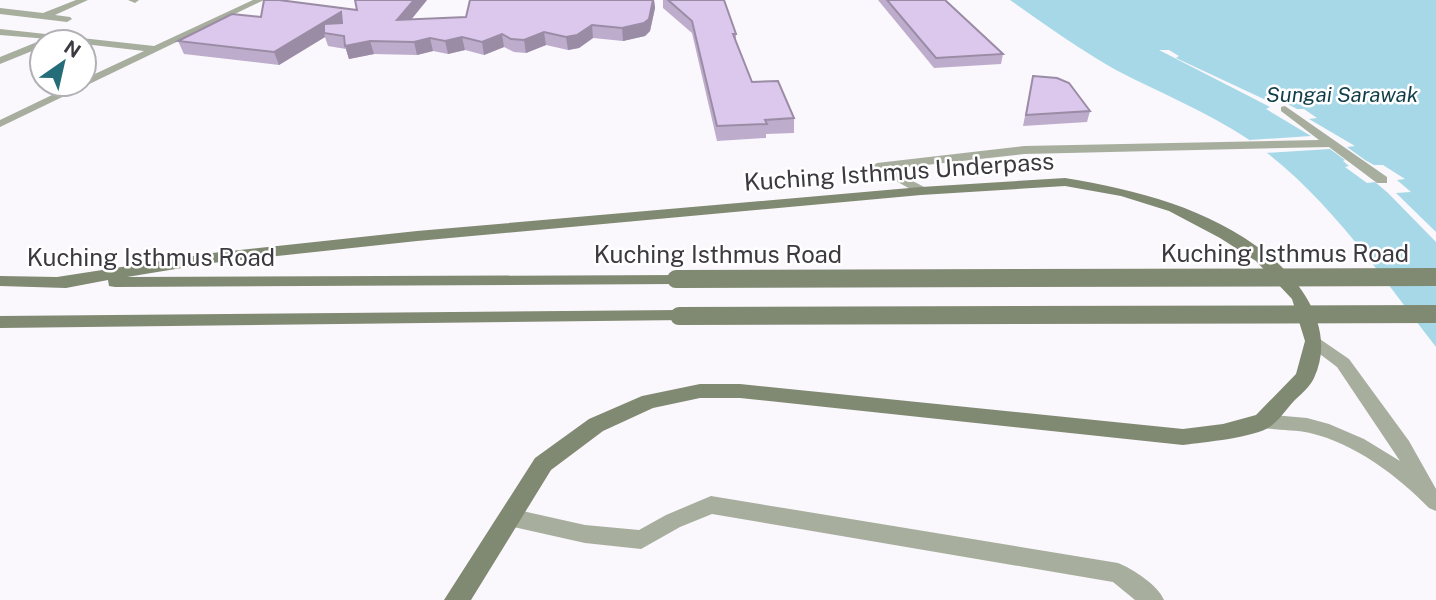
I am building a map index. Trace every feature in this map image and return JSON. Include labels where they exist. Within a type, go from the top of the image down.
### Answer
[{"type":"main road","name":"Kuching Isthmus Underpass","points":[[55,283],[212,258],[403,238],[922,191],[1065,182],[1123,192],[1174,208],[1226,235],[1262,258],[1300,297],[1314,341]]},
{"type":"main road","name":"Kuching Isthmus Road","points":[[0,281],[55,283],[1436,277]]},
{"type":"main road","points":[[0,322],[679,316],[1436,314]]},
{"type":"main road","points":[[457,600],[543,464],[596,425],[649,401],[700,391],[740,391],[1184,436],[1223,432],[1264,421],[1305,377],[1314,341]]},
{"type":"lane","points":[[43,16],[84,0]]},
{"type":"lane","points":[[98,77],[260,0]]},
{"type":"lane","points":[[0,11],[67,19]]},
{"type":"lane","points":[[0,32],[28,37]]},
{"type":"lane","points":[[98,45],[154,49]]},
{"type":"lane","points":[[0,61],[28,49]]},
{"type":"lane","points":[[0,124],[54,98]]},
{"type":"lane","points":[[1285,109],[1382,180]]},
{"type":"lane","points":[[922,191],[877,167],[1024,150],[1332,143]]},
{"type":"lane","points":[[1314,341],[1343,363],[1402,446],[1432,497]]},
{"type":"lane","points":[[1264,421],[1310,425],[1356,444],[1392,464],[1432,497]]},
{"type":"lane","points":[[509,517],[585,534],[641,540],[673,521],[711,505],[1118,573],[1153,600]]},
{"type":"water","name":"Sungai Sarawak","points":[[1010,0],[1436,0],[1436,347],[1350,235],[1276,160],[1216,120],[1102,62]]},
{"type":"pier","points":[[1159,50],[1169,50],[1179,56],[1176,58],[1268,101],[1282,101],[1297,109],[1304,109],[1317,118],[1309,119],[1355,146],[1347,147],[1365,160],[1374,165],[1383,165],[1405,179],[1397,180],[1411,192],[1396,193],[1436,232],[1436,242],[1388,193],[1375,182],[1367,183],[1345,167],[1349,166],[1343,161],[1345,160],[1330,149],[1265,153],[1249,140],[1311,136],[1266,109],[1270,107]]},
{"type":"building","points":[[264,0],[357,10],[355,0],[414,0],[397,20],[466,17],[470,0],[653,0],[649,19],[644,23],[622,28],[592,25],[577,35],[566,37],[544,32],[524,40],[511,39],[502,34],[482,42],[462,37],[445,41],[430,38],[414,42],[370,41],[345,46],[344,36],[324,33],[324,24],[342,23],[341,12],[274,52],[178,41],[232,14],[261,17]]},
{"type":"building","points":[[668,0],[724,0],[736,34],[733,34],[752,82],[778,81],[794,118],[765,120],[767,124],[717,126],[692,21]]},
{"type":"building","points":[[887,0],[945,0],[1003,54],[936,58]]},
{"type":"building","points":[[1033,76],[1057,78],[1069,83],[1090,111],[1026,115]]}]
